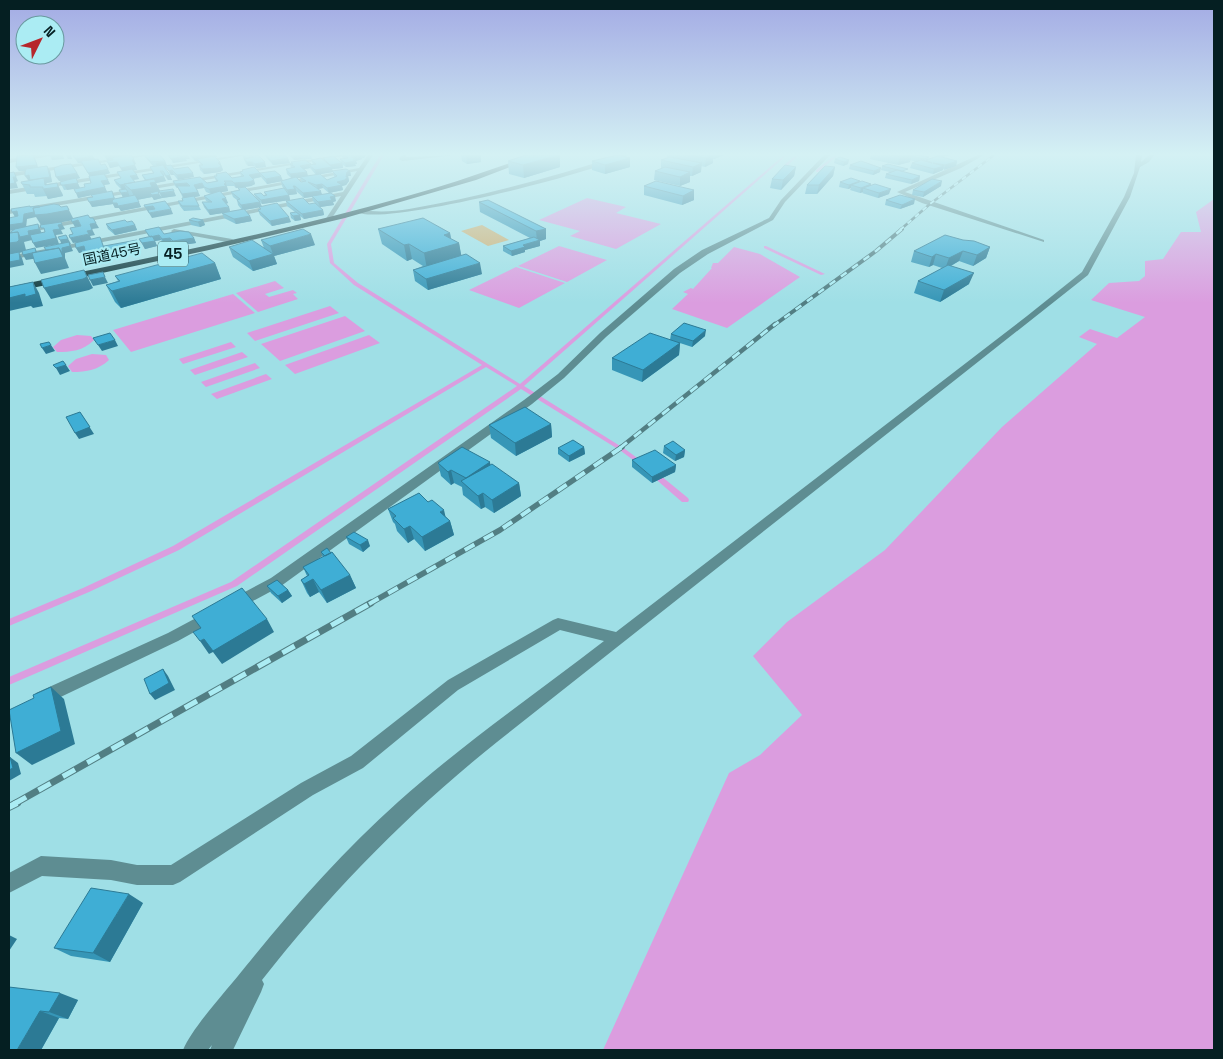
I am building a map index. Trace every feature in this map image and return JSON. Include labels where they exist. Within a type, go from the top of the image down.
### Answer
[{"type":"highway","name":"国道45号","points":[[9,290],[328,220],[384,204]]},
{"type":"street","points":[[24,204],[58,210]]},
{"type":"street","points":[[9,212],[54,204]]},
{"type":"street","points":[[9,234],[165,204]]},
{"type":"street","points":[[9,258],[282,204]]},
{"type":"street","points":[[328,220],[338,204]]},
{"type":"street","points":[[358,212],[386,214],[440,204]]},
{"type":"street","points":[[26,705],[173,637],[276,582],[528,402],[561,376],[603,335],[677,271],[705,252],[771,219],[782,204]]},
{"type":"street","points":[[931,204],[1042,241]]},
{"type":"street","points":[[194,1050],[305,910],[388,824],[462,760],[1072,285],[1085,272],[1123,204]]},
{"type":"street","points":[[77,214],[124,222]]},
{"type":"street","points":[[142,225],[232,241]]},
{"type":"street","points":[[9,883],[41,866],[111,870],[137,875],[173,875],[308,789],[357,762],[453,685],[558,624],[617,638]]},
{"type":"street","points":[[222,1050],[264,961]]},
{"type":"shaded area","points":[[573,204],[615,204],[626,207],[616,213],[661,224],[616,249],[570,236],[580,231],[539,220]]},
{"type":"shaded area","points":[[1206,204],[1214,204],[1214,1050],[603,1050],[729,773],[760,755],[802,715],[753,656],[787,622],[885,550],[1002,427],[1097,344],[1079,337],[1090,329],[1117,338],[1145,317],[1091,300],[1109,283],[1139,281],[1145,276],[1145,261],[1163,259],[1181,232],[1201,232],[1196,212]]},
{"type":"shaded area","points":[[482,225],[509,240],[488,246],[461,231]]},
{"type":"shaded area","points":[[559,246],[607,260],[567,282],[518,266]]},
{"type":"shaded area","points":[[734,247],[760,254],[800,277],[727,328],[672,309],[688,294],[683,292],[691,288],[693,289],[712,268],[713,263],[718,263]]},
{"type":"shaded area","points":[[516,267],[565,283],[519,308],[469,290]]},
{"type":"shaded area","points":[[275,281],[284,288],[265,294],[269,297],[293,290],[297,293],[293,294],[298,299],[258,312],[236,293]]},
{"type":"shaded area","points":[[233,294],[255,313],[131,352],[113,330]]},
{"type":"shaded area","points":[[330,306],[339,313],[255,341],[247,333]]},
{"type":"shaded area","points":[[345,316],[365,331],[280,361],[261,344]]},
{"type":"shaded area","points":[[77,335],[91,336],[94,340],[86,347],[72,351],[57,352],[53,347],[61,340]]},
{"type":"shaded area","points":[[369,335],[380,343],[295,374],[285,365]]},
{"type":"shaded area","points":[[231,342],[236,347],[183,364],[179,359]]},
{"type":"shaded area","points":[[242,352],[248,357],[195,375],[190,370]]},
{"type":"shaded area","points":[[92,354],[106,355],[109,360],[92,370],[72,372],[68,366],[76,359]]},
{"type":"shaded area","points":[[255,363],[260,368],[206,387],[201,382]]},
{"type":"shaded area","points":[[266,374],[272,379],[217,399],[211,394]]},
{"type":"building","points":[[56,204],[61,207],[67,206],[69,210],[35,215],[33,208]]},
{"type":"building","points":[[168,204],[171,209],[149,213],[148,210],[155,209],[153,206],[145,207],[144,205]]},
{"type":"building","points":[[181,204],[198,204],[199,206]]},
{"type":"building","points":[[204,204],[227,204],[229,207],[208,210]]},
{"type":"building","points":[[278,204],[289,217],[270,221],[258,210],[261,209],[259,207]]},
{"type":"building","points":[[290,204],[317,204],[323,210],[302,214]]},
{"type":"building","points":[[484,204],[497,204],[546,229],[536,231]]},
{"type":"building","points":[[30,206],[40,207],[33,208],[34,212],[24,214],[23,223],[9,225],[9,218],[18,216],[17,211],[12,212],[11,209]]},
{"type":"building","points":[[244,209],[250,216],[234,219],[222,213]]},
{"type":"building","points":[[296,212],[300,215],[293,216],[290,213]]},
{"type":"building","points":[[88,215],[96,223],[90,224],[92,230],[87,231],[89,234],[70,238],[69,235],[73,234],[70,228],[81,226],[78,220],[72,222],[71,219]]},
{"type":"building","points":[[193,218],[203,220],[198,222],[189,220]]},
{"type":"building","points":[[423,218],[450,233],[444,235],[459,243],[424,253],[409,244],[404,245],[378,229]]},
{"type":"building","points":[[125,220],[127,222],[132,221],[135,225],[112,230],[106,224]]},
{"type":"building","points":[[61,222],[62,224],[58,225],[60,229],[53,230],[56,238],[33,243],[30,235],[45,232],[44,228],[41,228],[40,225]]},
{"type":"building","points":[[38,224],[39,229],[28,231],[29,235],[20,237],[18,232],[9,233],[15,229]]},
{"type":"building","points":[[159,227],[164,234],[180,231],[189,232],[194,238],[173,241],[170,238],[162,239],[159,235],[150,237],[145,230]]},
{"type":"building","points":[[303,229],[311,234],[270,246],[261,240]]},
{"type":"building","points":[[18,232],[19,240],[9,243],[9,233]]},
{"type":"building","points":[[66,235],[68,239],[60,240],[58,237]]},
{"type":"building","points":[[945,235],[974,241],[990,247],[977,255],[963,251],[949,258],[936,254],[932,257],[914,251]]},
{"type":"building","points":[[152,236],[155,241],[142,243],[139,239]]},
{"type":"building","points":[[100,237],[106,254],[85,258],[81,250],[85,250],[84,246],[76,248],[75,243]]},
{"type":"building","points":[[534,237],[540,240],[523,245],[525,247],[511,251],[503,246]]},
{"type":"building","points":[[137,240],[139,243],[107,250],[104,246]]},
{"type":"building","points":[[252,240],[273,254],[249,261],[229,247]]},
{"type":"building","points":[[69,242],[70,246],[62,248],[62,253],[59,248],[46,250],[44,247]]},
{"type":"building","points":[[35,248],[36,252],[23,255],[22,251]]},
{"type":"building","points":[[59,248],[63,257],[35,263],[32,253]]},
{"type":"building","points":[[19,252],[20,260],[9,262],[9,254]]},
{"type":"building","points":[[202,253],[215,263],[112,291],[106,285],[120,281],[115,276]]},
{"type":"building","points":[[466,254],[480,263],[426,279],[413,270]]},
{"type":"building","points":[[948,265],[974,273],[944,290],[918,281]]},
{"type":"building","points":[[84,270],[87,277],[83,279],[44,288],[41,280]]},
{"type":"building","points":[[103,272],[105,277],[90,280],[88,275]]},
{"type":"building","points":[[33,282],[36,294],[25,297],[25,294],[9,298],[9,287]]},
{"type":"building","points":[[684,323],[706,330],[693,341],[671,334]]},
{"type":"building","points":[[110,333],[115,340],[98,345],[93,338]]},
{"type":"building","points":[[650,333],[680,343],[643,370],[612,358]]},
{"type":"building","points":[[49,342],[51,345],[42,348],[40,344]]},
{"type":"building","points":[[63,361],[66,365],[56,368],[53,365]]},
{"type":"building","points":[[525,407],[551,424],[515,443],[489,425]]},
{"type":"building","points":[[80,412],[90,427],[75,433],[66,417]]},
{"type":"building","points":[[573,440],[584,447],[569,456],[558,448]]},
{"type":"building","points":[[673,441],[685,450],[676,455],[664,446]]},
{"type":"building","points":[[462,447],[490,462],[466,478],[451,470],[448,472],[438,463]]},
{"type":"building","points":[[655,450],[676,465],[652,477],[632,460]]},
{"type":"building","points":[[492,464],[519,483],[492,500],[483,493],[478,496],[461,481]]},
{"type":"building","points":[[419,493],[428,502],[432,500],[444,510],[440,512],[450,521],[422,537],[410,526],[404,529],[393,518],[396,516],[388,509]]},
{"type":"building","points":[[354,532],[368,540],[360,545],[346,537]]},
{"type":"building","points":[[327,548],[331,553],[325,556],[321,552]]},
{"type":"building","points":[[332,552],[350,575],[321,590],[313,579],[304,584],[301,580],[309,575],[303,567]]},
{"type":"building","points":[[277,580],[288,590],[278,596],[267,586]]},
{"type":"building","points":[[242,588],[267,619],[213,651],[204,639],[200,641],[193,632],[201,628],[192,616]]},
{"type":"building","points":[[163,669],[169,683],[150,694],[144,679]]},
{"type":"building","points":[[51,687],[61,731],[16,753],[9,710],[34,698],[33,695]]},
{"type":"building","points":[[9,757],[13,768],[9,770]]},
{"type":"building","points":[[91,888],[129,894],[93,953],[54,948]]},
{"type":"building","points":[[9,987],[60,993],[49,1012],[40,1011],[17,1050],[9,1050]]},
{"type":"waterway","points":[[353,204],[329,244],[332,263],[356,284],[521,386]]},
{"type":"waterway","points":[[521,386],[729,204]]},
{"type":"waterway","points":[[765,247],[823,274]]},
{"type":"waterway","points":[[9,623],[176,548],[485,365]]},
{"type":"waterway","points":[[9,681],[234,584],[521,386]]},
{"type":"waterway","points":[[521,386],[623,450],[642,464]]},
{"type":"waterway","points":[[653,473],[685,500]]},
{"type":"railway","points":[[900,230],[930,204]]},
{"type":"railway","points":[[773,326],[876,251],[902,229]]},
{"type":"railway","points":[[620,448],[775,324]]},
{"type":"railway","points":[[369,604],[500,530],[622,447]]},
{"type":"railway","points":[[14,804],[371,603]]},
{"type":"railway","points":[[9,807],[17,803]]}]
